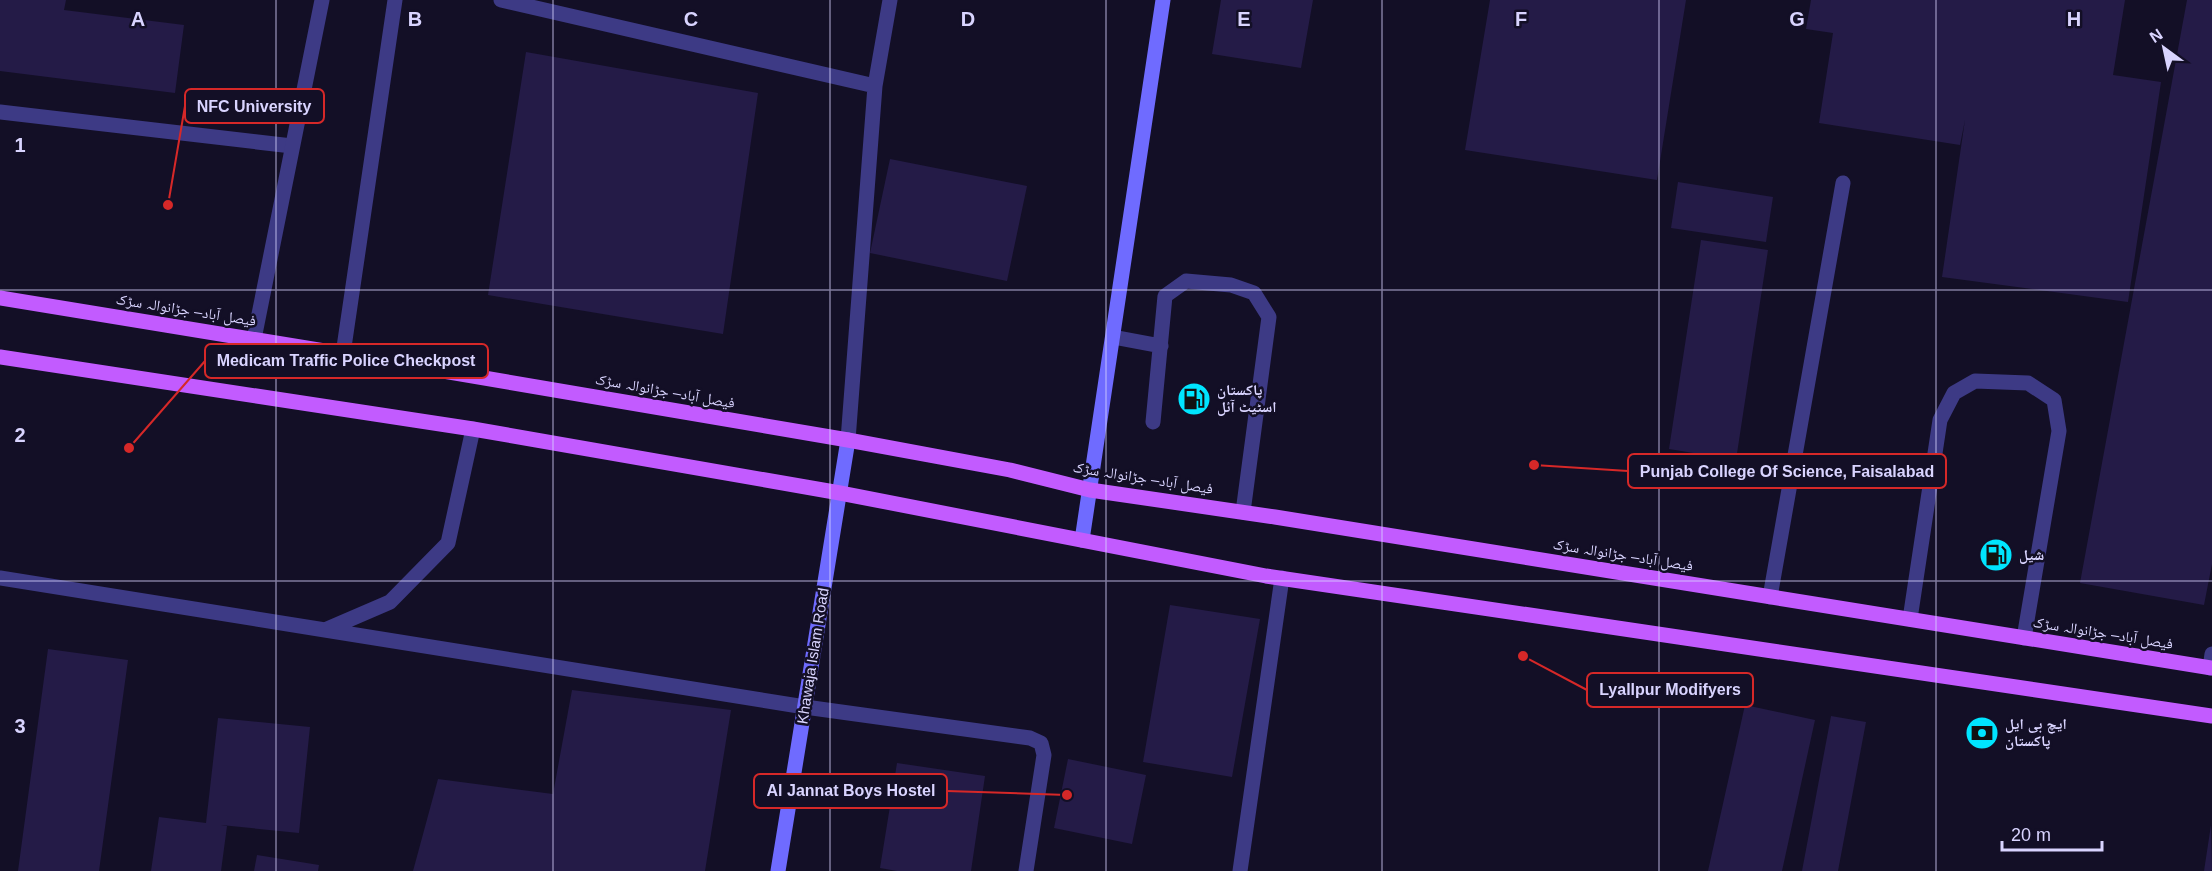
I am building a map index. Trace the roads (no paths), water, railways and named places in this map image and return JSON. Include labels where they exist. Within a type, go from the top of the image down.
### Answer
[{"type":"main road","name":"فیصل آباد– جڑانوالہ سڑک","points":[[0,298],[848,440],[1010,470],[1090,490],[1243,512],[2024,638],[2211,663]]},
{"type":"main road","points":[[0,357],[473,429],[840,493],[1282,578],[2212,716]]},
{"type":"street","points":[[254,339],[322,0]]},
{"type":"street","points":[[343,354],[395,0]]},
{"type":"street","points":[[501,0],[875,86]]},
{"type":"street","points":[[848,440],[875,86],[890,0]]},
{"type":"street","points":[[1082,540],[1163,0]]},
{"type":"street","points":[[0,112],[292,146]]},
{"type":"street","points":[[1770,597],[1843,183]]},
{"type":"street","points":[[1153,422],[1165,296],[1186,281],[1232,285],[1254,293],[1269,317],[1243,512]]},
{"type":"street","points":[[1113,336],[1161,346]]},
{"type":"street","points":[[1910,619],[1940,420],[1954,393],[1975,381],[2028,383],[2054,400],[2059,431],[2024,638]]},
{"type":"street","points":[[325,630],[390,602],[448,543],[473,429]]},
{"type":"street","name":"Khawaja Islam Road","points":[[778,871],[848,440]]},
{"type":"street","points":[[0,578],[805,707],[1030,738],[1041,743],[1044,755],[1026,871]]},
{"type":"street","points":[[1240,871],[1282,578]]},
{"type":"place","name":"NFC University","points":[[168,205]]},
{"type":"place","name":"پاکستان اسٹیٹ آئل","points":[[1194,399]]},
{"type":"place","name":"Medicam Traffic Police Checkpost","points":[[129,448]]},
{"type":"place","name":"Punjab College Of Science, Faisalabad","points":[[1534,465]]},
{"type":"place","name":"شیل","points":[[1996,555]]},
{"type":"place","name":"Lyallpur Modifyers","points":[[1523,656]]},
{"type":"place","name":"ایچ بی ایل پاکستان","points":[[1982,733]]},
{"type":"place","name":"Al Jannat Boys Hostel","points":[[1067,795]]}]
